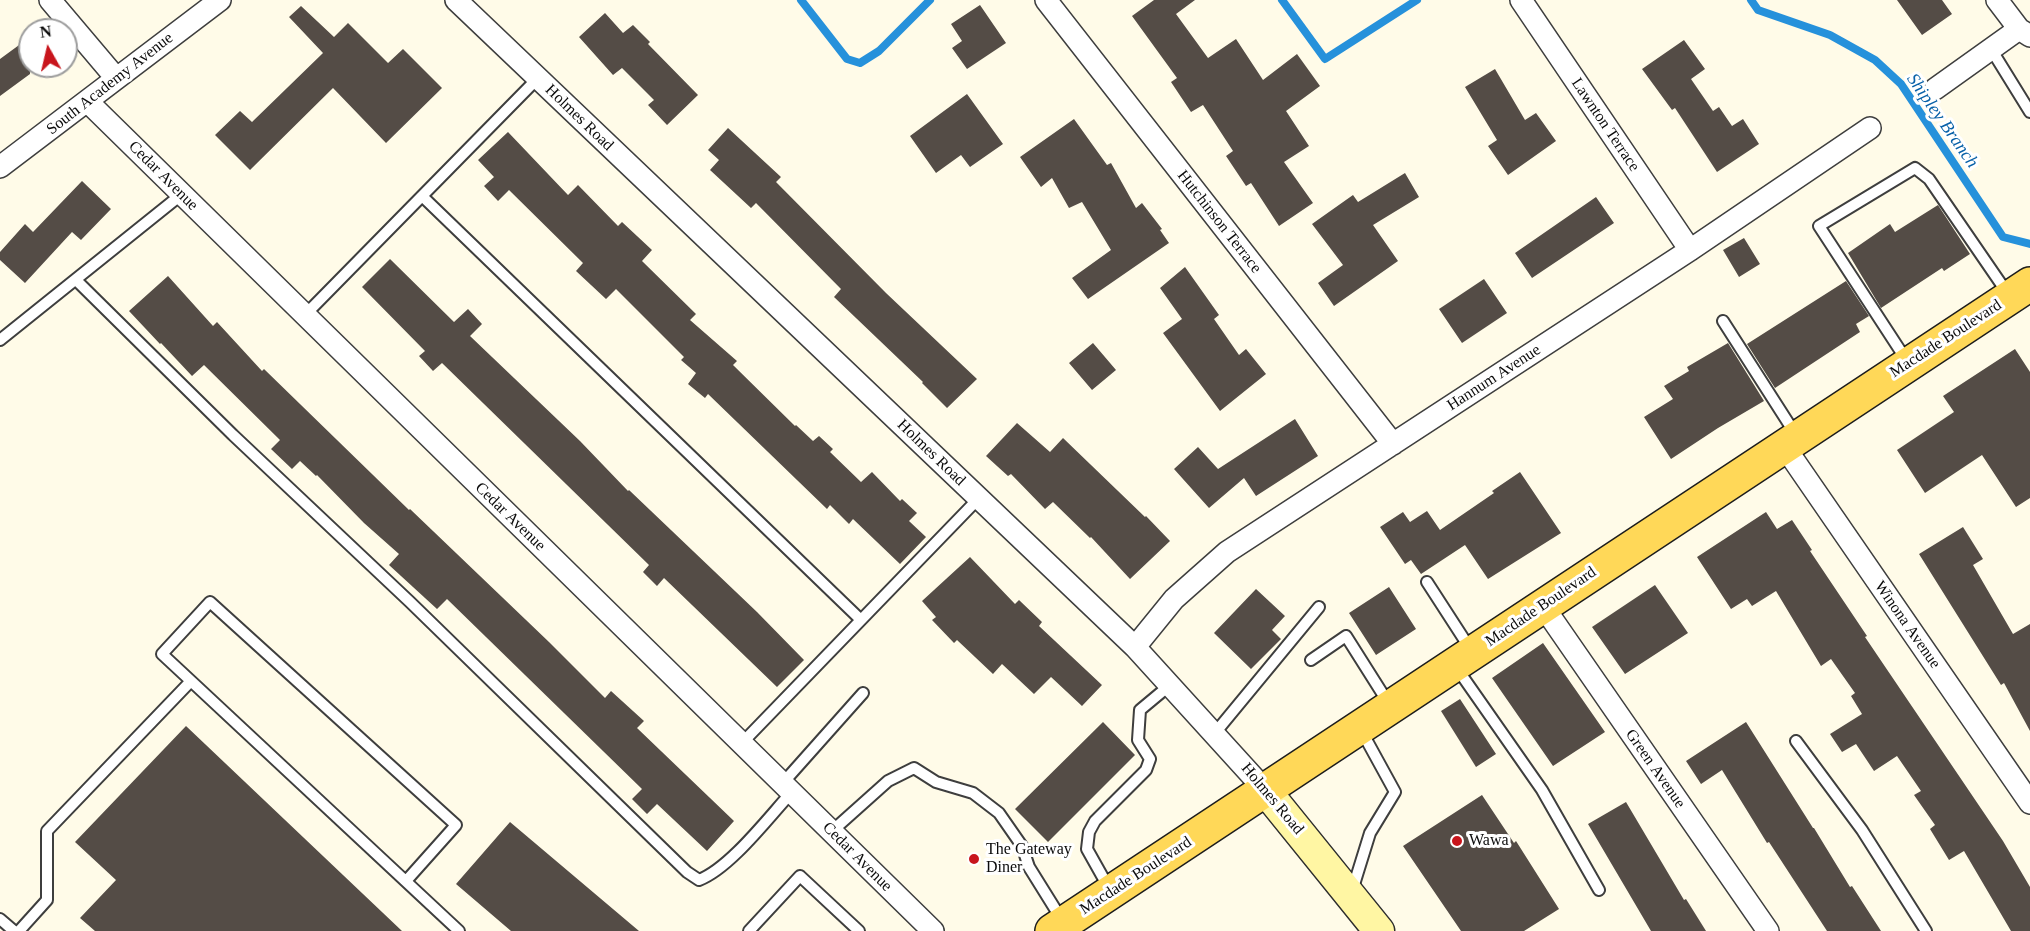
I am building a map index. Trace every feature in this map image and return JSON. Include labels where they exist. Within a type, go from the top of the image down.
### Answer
[{"type":"main road","name":"Macdade Boulevard","points":[[1058,927],[2020,290]]},
{"type":"street","points":[[50,0],[116,78]]},
{"type":"street","name":"South Academy Avenue","points":[[0,167],[220,0]]},
{"type":"street","name":"Holmes Road","points":[[456,0],[1135,647],[1265,790],[1379,931]]},
{"type":"street","name":"Hutchinson Terrace","points":[[1046,0],[1393,444]]},
{"type":"street","name":"Lawnton Terrace","points":[[1521,0],[1689,250]]},
{"type":"street","points":[[1935,89],[1991,49],[2024,33],[1997,0]]},
{"type":"street","name":"Cedar Avenue","points":[[88,102],[933,931]]},
{"type":"street","name":"Hannum Avenue","points":[[1135,647],[1174,599],[1227,552],[1689,250],[1870,128]]},
{"type":"street","name":"Winona Avenue","points":[[1791,442],[2030,803]]},
{"type":"street","name":"Green Avenue","points":[[1543,606],[1768,931]]},
{"type":"lane","points":[[1991,49],[2030,112]]},
{"type":"lane","points":[[304,315],[538,78]]},
{"type":"lane","points":[[1909,364],[1819,226],[1915,168],[1929,179],[2020,290]]},
{"type":"lane","points":[[0,340],[182,194]]},
{"type":"lane","points":[[422,196],[861,620]]},
{"type":"lane","points":[[76,280],[233,435],[402,594],[687,872],[699,880],[710,876],[727,862],[863,693]]},
{"type":"lane","points":[[1723,321],[1791,442]]},
{"type":"lane","points":[[741,744],[979,498]]},
{"type":"lane","points":[[1427,582],[1463,659],[1542,789],[1599,890]]},
{"type":"lane","points":[[406,881],[456,825],[210,602],[162,654],[459,931]]},
{"type":"lane","points":[[1215,733],[1319,607]]},
{"type":"lane","points":[[1311,660],[1346,636],[1391,707]]},
{"type":"lane","points":[[19,931],[46,900],[47,831],[191,681]]},
{"type":"lane","points":[[1111,892],[1087,849],[1089,832],[1095,821],[1146,770],[1150,759],[1138,740],[1140,710],[1170,685]]},
{"type":"lane","points":[[1351,894],[1370,833],[1395,792],[1360,727]]},
{"type":"lane","points":[[1796,741],[1862,830],[1926,931]]},
{"type":"lane","points":[[831,832],[888,781],[914,768],[936,782],[973,793],[999,813],[1022,846],[1029,867],[1058,927]]},
{"type":"lane","points":[[749,931],[800,876],[859,931]]},
{"type":"lane","points":[[0,919],[14,931]]},
{"type":"building","points":[[1154,0],[1195,0],[1176,14],[1208,58],[1236,39],[1263,80],[1297,54],[1320,86],[1286,111],[1309,146],[1284,162],[1313,203],[1279,226],[1251,183],[1246,186],[1226,156],[1233,151],[1203,105],[1191,112],[1171,82],[1177,78],[1132,16]]},
{"type":"building","points":[[1897,0],[1942,0],[1952,14],[1922,35]]},
{"type":"building","points":[[980,5],[1006,43],[967,69],[952,48],[962,41],[951,24]]},
{"type":"building","points":[[301,6],[334,37],[348,23],[388,63],[403,49],[442,88],[386,143],[333,88],[250,170],[215,135],[240,111],[252,122],[323,53],[289,17]]},
{"type":"building","points":[[605,13],[623,33],[633,25],[650,42],[648,44],[698,95],[667,125],[648,105],[654,100],[622,68],[613,75],[579,37]]},
{"type":"building","points":[[1684,40],[1705,69],[1691,79],[1713,111],[1719,107],[1732,126],[1743,119],[1759,144],[1717,172],[1675,108],[1672,110],[1642,69]]},
{"type":"building","points":[[18,46],[18,78],[25,78],[0,96],[0,59]]},
{"type":"building","points":[[1495,69],[1525,120],[1536,113],[1556,141],[1508,175],[1488,146],[1497,140],[1465,87]]},
{"type":"building","points":[[967,94],[1003,144],[970,167],[961,155],[936,173],[910,136]]},
{"type":"building","points":[[1074,119],[1107,165],[1111,163],[1136,208],[1142,203],[1162,229],[1160,230],[1169,243],[1088,299],[1072,278],[1111,250],[1082,202],[1069,208],[1052,178],[1041,187],[1020,157]]},
{"type":"building","points":[[728,128],[781,177],[776,182],[886,293],[977,379],[947,408],[834,297],[841,289],[756,203],[751,208],[710,170],[719,160],[708,150]]},
{"type":"building","points":[[508,132],[568,195],[578,185],[618,226],[622,222],[652,250],[642,261],[696,314],[690,320],[737,361],[733,365],[795,426],[813,441],[819,436],[833,449],[830,452],[861,482],[872,472],[900,501],[902,499],[917,513],[909,521],[926,537],[900,564],[853,519],[849,524],[830,505],[827,509],[708,394],[705,398],[688,384],[696,373],[681,360],[684,357],[616,289],[606,299],[576,271],[583,263],[509,190],[498,201],[484,186],[494,177],[478,160]]},
{"type":"building","points":[[1405,173],[1419,197],[1373,225],[1398,261],[1334,306],[1318,283],[1343,265],[1312,224],[1353,195],[1358,202]]},
{"type":"building","points":[[82,181],[111,209],[81,240],[72,232],[25,283],[0,260],[0,252],[25,224],[33,232]]},
{"type":"building","points":[[1596,197],[1614,223],[1532,278],[1515,253]]},
{"type":"building","points":[[1938,205],[1970,254],[1944,271],[1942,268],[1881,308],[1848,253],[1890,224],[1895,232]]},
{"type":"building","points":[[1744,238],[1760,264],[1739,277],[1723,250]]},
{"type":"building","points":[[390,259],[454,322],[468,309],[482,324],[470,336],[804,660],[777,687],[664,578],[657,586],[643,572],[649,565],[442,363],[433,371],[419,356],[425,351],[362,287]]},
{"type":"building","points":[[1185,267],[1219,315],[1214,319],[1239,355],[1246,349],[1266,374],[1220,411],[1163,333],[1182,319],[1160,288]]},
{"type":"building","points":[[168,276],[213,326],[217,322],[262,371],[264,369],[605,698],[611,691],[644,721],[637,728],[734,821],[707,851],[657,804],[647,814],[632,799],[642,789],[447,599],[437,609],[389,565],[399,554],[300,461],[292,469],[271,449],[280,440],[204,365],[192,376],[129,311]]},
{"type":"building","points":[[1484,279],[1507,313],[1462,343],[1439,309]]},
{"type":"building","points":[[1846,281],[1869,316],[1856,324],[1860,332],[1775,388],[1747,344]]},
{"type":"building","points":[[1093,343],[1116,370],[1092,390],[1069,363]]},
{"type":"building","points":[[1728,343],[1764,401],[1671,459],[1644,417],[1673,399],[1664,386],[1689,371],[1687,367]]},
{"type":"building","points":[[2015,349],[2030,372],[2030,498],[2016,507],[1982,455],[1925,493],[1897,450],[1954,412],[1943,396]]},
{"type":"building","points":[[1295,419],[1318,456],[1256,496],[1244,478],[1209,508],[1174,469],[1198,447],[1218,469]]},
{"type":"building","points":[[1017,423],[1050,452],[1063,438],[1170,541],[1130,579],[1091,537],[1053,502],[1045,509],[1011,474],[1008,476],[986,456]]},
{"type":"building","points":[[1520,472],[1561,533],[1488,579],[1465,545],[1421,574],[1411,560],[1405,564],[1380,527],[1403,512],[1410,522],[1427,511],[1440,530]]},
{"type":"building","points":[[1766,512],[1777,529],[1792,520],[1867,636],[1865,637],[2003,841],[2030,887],[2030,931],[2011,931],[1964,851],[1949,860],[1930,829],[1935,825],[1914,795],[1921,791],[1897,756],[1874,771],[1856,744],[1842,752],[1830,734],[1862,714],[1851,696],[1855,693],[1831,659],[1821,666],[1776,591],[1752,606],[1747,599],[1731,609],[1697,557]]},
{"type":"building","points":[[1963,527],[1983,559],[1973,565],[2013,634],[2030,624],[2030,731],[2004,683],[2001,685],[1919,554]]},
{"type":"building","points":[[970,557],[1015,604],[1019,600],[1042,622],[1039,626],[1102,685],[1082,706],[1051,677],[1034,694],[1002,664],[993,674],[957,640],[954,643],[932,620],[936,617],[922,601]]},
{"type":"building","points":[[1655,585],[1688,633],[1625,674],[1592,627]]},
{"type":"building","points":[[1389,587],[1416,629],[1376,655],[1349,613]]},
{"type":"building","points":[[1256,589],[1285,616],[1272,630],[1281,639],[1251,669],[1214,633]]},
{"type":"building","points":[[1543,643],[1605,732],[1553,766],[1492,678]]},
{"type":"building","points":[[1460,699],[1496,754],[1476,767],[1441,711]]},
{"type":"building","points":[[1103,722],[1135,755],[1048,842],[1015,809]]},
{"type":"building","points":[[1746,722],[1850,887],[1852,886],[1881,931],[1827,931],[1769,842],[1767,843],[1722,770],[1701,784],[1686,761]]},
{"type":"building","points":[[186,726],[402,931],[95,931],[80,918],[116,880],[75,842]]},
{"type":"building","points":[[1482,795],[1514,843],[1516,841],[1559,909],[1524,931],[1461,931],[1403,846]]},
{"type":"building","points":[[1626,802],[1684,900],[1686,899],[1706,931],[1651,931],[1588,824]]},
{"type":"building","points":[[510,822],[639,931],[511,931],[456,884]]},
{"type":"waterway","name":"Shipley Branch","points":[[801,0],[847,59],[860,63],[879,51],[930,0]]},
{"type":"waterway","name":"Shipley Branch","points":[[1282,0],[1325,59],[1417,0]]},
{"type":"waterway","name":"Shipley Branch","points":[[1751,0],[1758,10],[1830,35],[1875,60],[1901,84],[2003,237],[2030,244]]},
{"type":"place","name":"Wawa","points":[[1457,841]]},
{"type":"place","name":"The Gateway Diner","points":[[974,859]]}]
